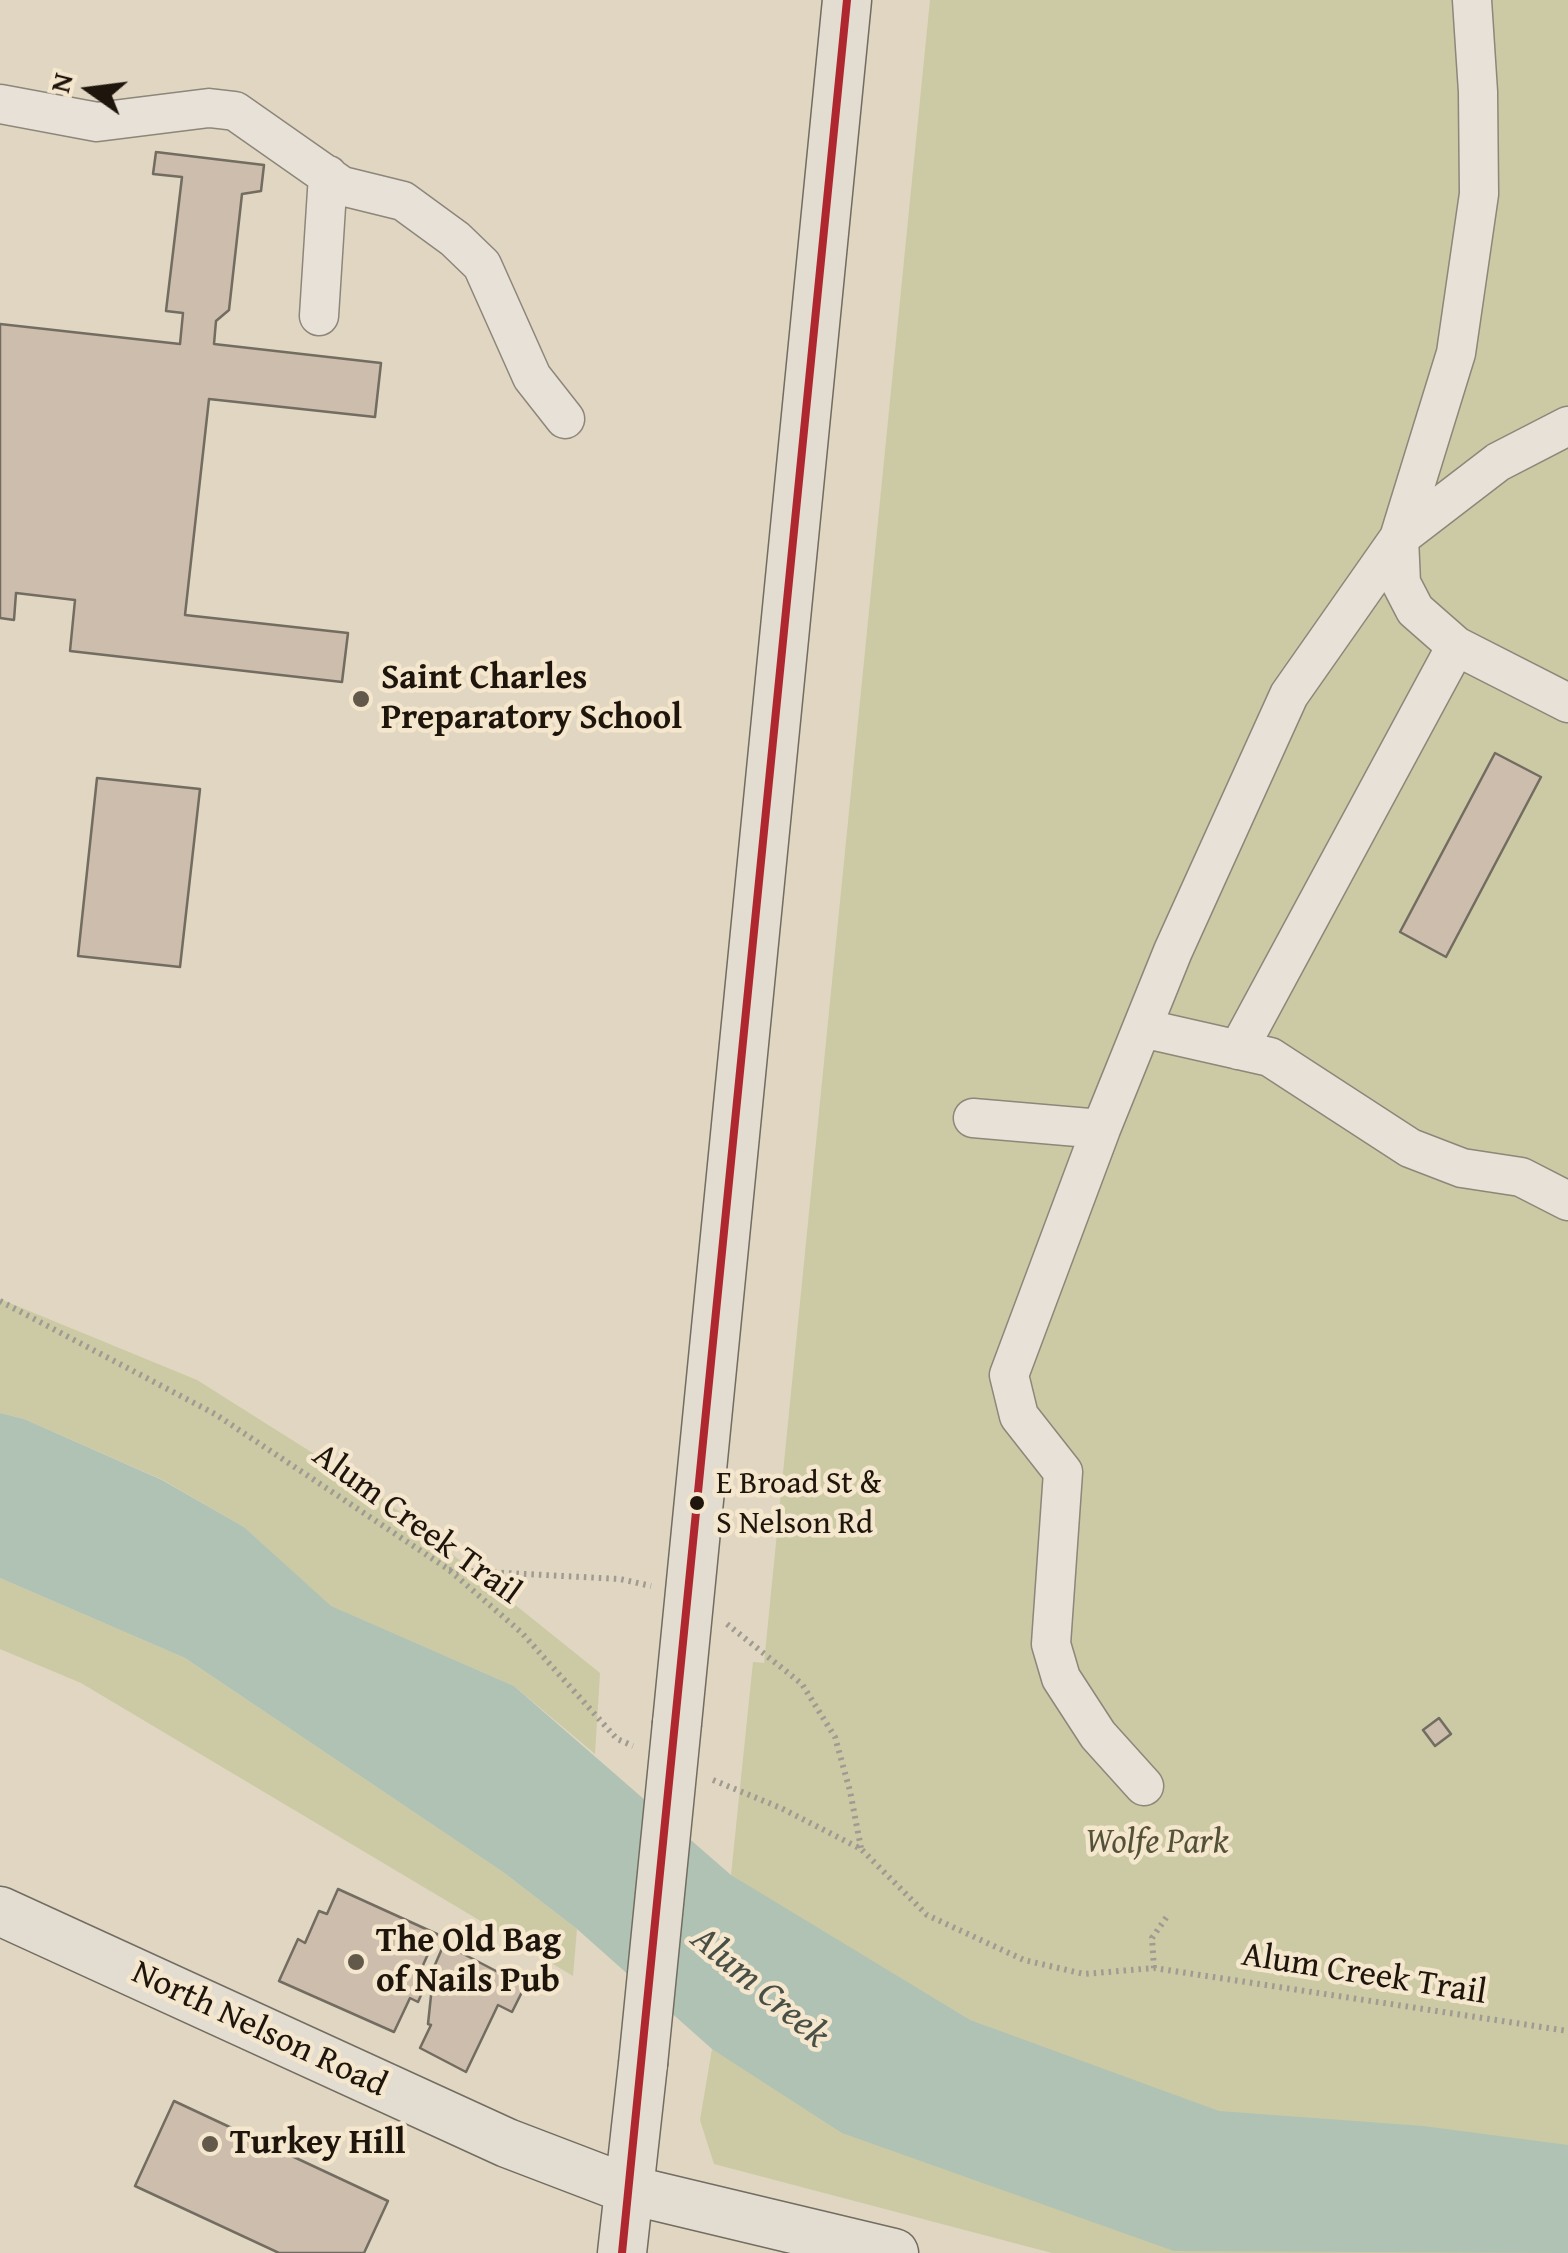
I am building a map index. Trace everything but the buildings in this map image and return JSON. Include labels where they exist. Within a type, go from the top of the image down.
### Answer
[{"type":"main road","points":[[622,2253],[846,0]]},
{"type":"main road","name":"North Nelson Road","points":[[0,1911],[507,2144],[630,2190],[894,2253]]},
{"type":"lane","points":[[1472,0],[1479,194],[1456,352],[1400,538],[1402,584],[1415,610],[1456,646],[1568,702]]},
{"type":"lane","points":[[0,104],[97,122],[209,108],[234,111],[342,186],[403,202],[455,239],[482,266],[532,378],[566,420]]},
{"type":"lane","points":[[319,316],[328,175]]},
{"type":"lane","points":[[1144,1786],[1098,1735],[1061,1678],[1051,1644],[1063,1472],[1019,1416],[1009,1376],[1173,951],[1289,695],[1400,538],[1498,462],[1568,426]]},
{"type":"lane","points":[[1238,1050],[1456,646]]},
{"type":"lane","points":[[1142,1028],[1270,1057],[1410,1148],[1462,1168],[1521,1176],[1568,1201]]},
{"type":"lane","points":[[973,1118],[1102,1129]]},
{"type":"path","name":"Alum Creek Trail","points":[[0,1301],[215,1414],[448,1570],[522,1633],[616,1739],[635,1746]]},
{"type":"path","name":"Alum Creek Trail","points":[[708,1778],[781,1808],[861,1850],[926,1915],[1024,1960],[1084,1974],[1154,1968],[1568,2030]]},
{"type":"path","points":[[1154,1968],[1152,1938],[1168,1915]]},
{"type":"green space","name":"Wolfe Park","points":[[930,0],[1568,0],[1568,2253],[1052,2253],[714,2164],[700,2120],[712,2049],[724,2056],[742,1882],[731,1875],[753,1662],[764,1663]]},
{"type":"green space","points":[[0,1299],[197,1380],[376,1493],[600,1673],[595,1754],[514,1686],[330,1606],[244,1527],[163,1480],[24,1419],[0,1413]]},
{"type":"green space","points":[[0,1578],[185,1658],[503,1872],[577,1929],[573,1976],[81,1683],[0,1649]]},
{"type":"water","name":"Alum Creek","points":[[0,1413],[24,1419],[162,1480],[244,1527],[331,1606],[514,1686],[731,1875],[970,2020],[1219,2111],[1423,2126],[1568,2145],[1568,2253],[1174,2251],[842,2133],[712,2049],[577,1929],[503,1872],[185,1658],[0,1578]]},
{"type":"transit line","points":[[622,2253],[847,0]]},
{"type":"place","name":"Saint Charles Preparatory School","points":[[361,699]]},
{"type":"place","name":"E Broad St & S Nelson Rd","points":[[697,1503]]},
{"type":"place","name":"The Old Bag of Nails Pub","points":[[356,1962]]},
{"type":"place","name":"Turkey Hill","points":[[210,2144]]}]
